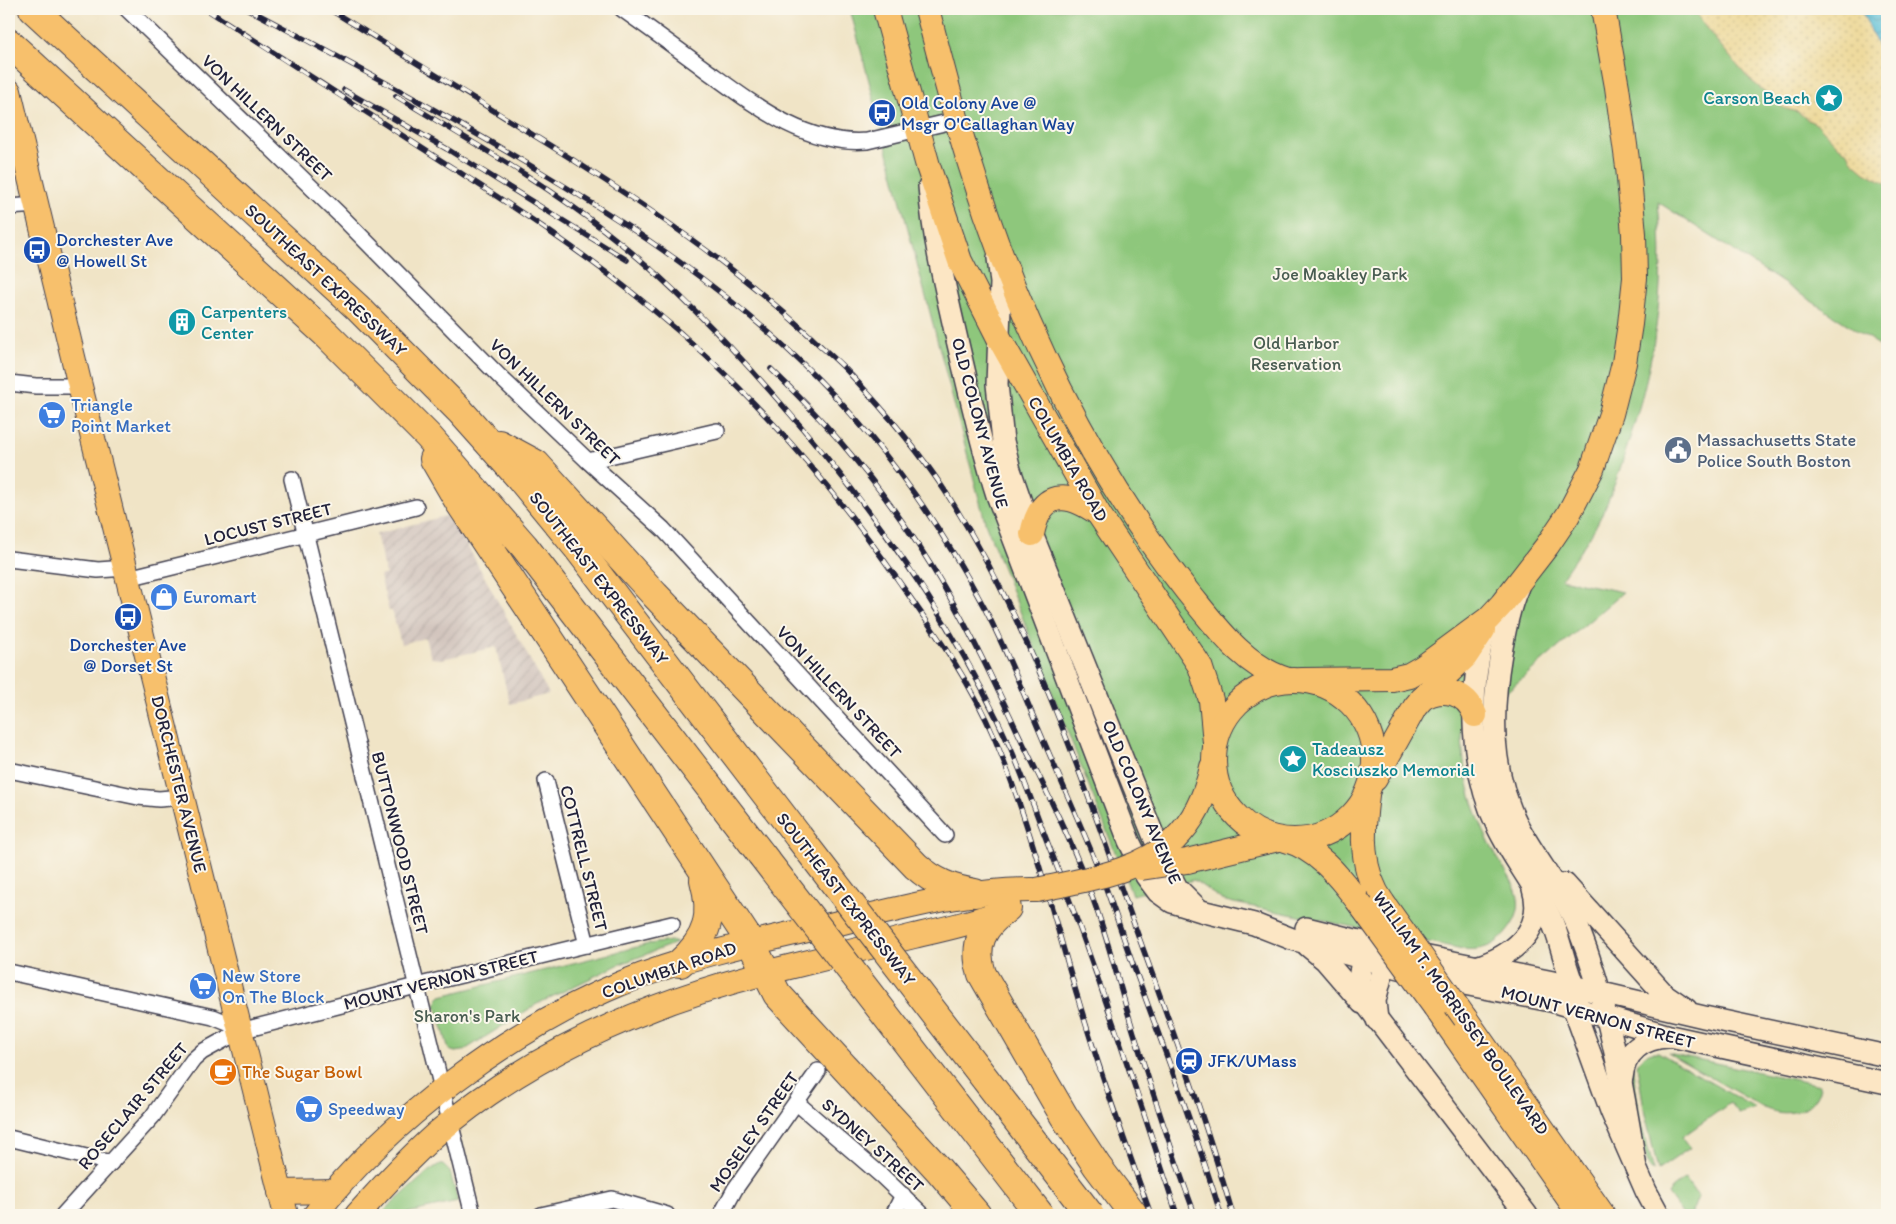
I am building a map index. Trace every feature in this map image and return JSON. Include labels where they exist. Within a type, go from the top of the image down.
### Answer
[{"type":"highway","name":"SOUTHEAST EXPRESSWAY","points":[[32,9],[358,308],[421,370],[480,433],[576,546],[1090,1215]]},
{"type":"highway","points":[[9,43],[312,321],[409,416],[468,479],[524,546],[1040,1215]]},
{"type":"highway","points":[[409,416],[459,502],[653,793],[750,943],[777,994],[978,1215]]},
{"type":"highway","points":[[480,433],[536,464],[668,609],[916,866],[926,875],[943,885],[974,893]]},
{"type":"highway","points":[[680,963],[698,944],[709,919],[709,897],[697,863]]},
{"type":"highway","points":[[1008,908],[994,918],[982,936],[978,950],[979,966],[986,982],[1077,1136],[1134,1215]]},
{"type":"main road","name":"OLD COLONY AVENUE","points":[[885,9],[928,166]]},
{"type":"main road","name":"OLD COLONY AVENUE","points":[[927,9],[957,120],[991,224]]},
{"type":"main road","points":[[1488,619],[1466,657],[1420,700],[1368,792],[1352,815],[1332,831],[1309,839],[1281,839],[1254,830],[1239,819],[1231,810],[1216,782],[1214,750],[1223,722],[1241,699],[1260,687],[1295,680],[1388,680],[1405,676],[1418,670],[1488,619],[1520,582],[1568,515],[1592,469],[1614,400],[1629,331],[1635,278],[1634,221],[1622,124],[1603,9]]},
{"type":"main road","name":"DORCHESTER AVENUE","points":[[9,91],[80,386],[286,1215]]},
{"type":"main road","name":"COLUMBIA ROAD","points":[[928,166],[960,261],[998,336],[1098,513],[1200,666],[1211,700],[1214,750],[1209,779],[1200,805],[1189,824],[1174,840],[1149,859],[1124,870]]},
{"type":"main road","name":"COLUMBIA ROAD","points":[[991,224],[1019,298],[1056,378],[1093,449],[1139,526],[1173,572],[1226,637],[1244,655],[1273,674],[1295,680]]},
{"type":"main road","points":[[1032,534],[1035,520],[1041,510],[1049,502],[1059,498],[1079,501],[1098,513]]},
{"type":"main road","points":[[1295,680],[1322,685],[1339,693],[1365,721],[1372,739],[1374,751],[1374,764],[1368,792]]},
{"type":"main road","points":[[1420,700],[1440,692],[1454,693],[1466,700],[1475,715]]},
{"type":"main road","name":"WILLIAM T. MORRISSEY BOULEVARD","points":[[1368,792],[1364,828],[1366,866],[1372,885],[1383,904],[1603,1215]]},
{"type":"main road","name":"COLUMBIA ROAD","points":[[314,1215],[334,1190],[370,1153],[442,1090],[488,1056],[568,1009],[622,983],[680,963],[750,943],[974,893],[1037,890],[1124,870],[1187,861],[1281,839]]},
{"type":"main road","name":"WILLIAM T. MORRISSEY BOULEVARD","points":[[1281,839],[1297,844],[1315,855],[1335,874],[1357,900],[1435,1007],[1580,1215]]},
{"type":"main road","name":"COLUMBIA ROAD","points":[[357,1215],[402,1166],[450,1123],[519,1076],[607,1027],[690,994],[765,972],[959,925],[1008,908],[1037,890]]},
{"type":"main road","points":[[280,1192],[334,1190]]},
{"type":"street","name":"VON HILLERN STREET","points":[[126,9],[340,215],[500,377],[663,529],[945,835]]},
{"type":"street","points":[[622,9],[756,106],[775,118],[823,137],[860,142],[957,120]]},
{"type":"street","name":"OLD COLONY AVENUE","points":[[928,166],[936,244],[980,437],[997,495],[1135,856],[1158,892],[1172,902],[1200,911]]},
{"type":"street","points":[[9,207],[37,206]]},
{"type":"street","name":"OLD COLONY AVENUE","points":[[991,224],[1001,283],[997,384],[1003,441],[1010,470],[1032,534],[1167,869],[1177,888],[1200,911]]},
{"type":"street","points":[[9,383],[36,386],[80,386]]},
{"type":"street","points":[[588,461],[717,431]]},
{"type":"street","name":"BUTTONWOOD STREET","points":[[292,479],[473,1215]]},
{"type":"street","name":"LOCUST STREET","points":[[9,559],[127,573],[306,534],[416,507]]},
{"type":"street","points":[[1520,582],[1511,605],[1495,692],[1494,730],[1498,765],[1503,788],[1512,812],[1527,841],[1569,907],[1582,937],[1608,1018],[1622,1081],[1636,1168]]},
{"type":"street","points":[[1488,619],[1479,656],[1475,715],[1479,769],[1488,804],[1502,836],[1532,884],[1550,918],[1578,995],[1586,1006],[1608,1018]]},
{"type":"street","points":[[9,770],[138,797],[159,799],[182,797]]},
{"type":"street","name":"COTTRELL STREET","points":[[546,781],[587,945]]},
{"type":"street","points":[[1527,841],[1664,994],[1681,1006],[1704,1017]]},
{"type":"street","points":[[1476,967],[1494,961],[1510,952],[1526,936],[1533,920],[1535,909],[1535,895],[1532,884]]},
{"type":"street","name":"MOUNT VERNON STREET","points":[[1200,911],[1254,924],[1302,928],[1386,956],[1454,982],[1551,1001],[1670,1036],[1887,1083]]},
{"type":"street","name":"MOUNT VERNON STREET","points":[[240,1031],[672,924]]},
{"type":"street","name":"MOUNT VERNON STREET","points":[[1254,924],[1269,931],[1299,940],[1365,950]]},
{"type":"street","points":[[1299,940],[1316,951],[1325,960],[1377,1020],[1527,1215]]},
{"type":"street","points":[[1365,950],[1358,977],[1359,988],[1363,999],[1377,1020]]},
{"type":"street","name":"MOUNT VERNON STREET","points":[[1386,956],[1476,967],[1574,986],[1704,1017],[1887,1056]]},
{"type":"street","name":"WILLIAM T. MORRISSEY BOULEVARD","points":[[1377,1020],[1376,1001],[1386,956]]},
{"type":"street","points":[[9,972],[213,1017],[230,1024],[240,1031]]},
{"type":"street","points":[[1551,982],[1564,990],[1574,1008],[1611,1111],[1659,1215]]},
{"type":"street","name":"ROSECLAIR STREET","points":[[63,1215],[152,1117],[193,1060],[202,1052],[240,1031]]},
{"type":"street","points":[[1622,1081],[1625,1063],[1634,1049],[1650,1039],[1670,1036]]},
{"type":"street","name":"MOSELEY STREET","points":[[721,1215],[735,1189],[818,1071]]},
{"type":"street","name":"SYDNEY STREET","points":[[797,1103],[923,1215]]},
{"type":"street","points":[[9,1138],[111,1163]]},
{"type":"street","points":[[893,1215],[903,1196]]},
{"type":"street","points":[[540,1215],[612,1199],[667,1215]]},
{"type":"shaded area","points":[[445,516],[463,538],[549,694],[510,704],[496,647],[442,659],[431,658],[425,638],[401,644],[392,611],[389,611],[380,576],[386,574],[376,534]]},
{"type":"green space","name":"Old Harbor Reservation","points":[[850,9],[1861,9],[1887,65],[1887,350],[1658,202],[1661,266],[1659,297],[1656,328],[1644,389],[1636,419],[1608,501],[1592,534],[1561,579],[1623,592],[1462,730],[1465,768],[1474,806],[1481,825],[1517,894],[1517,913],[1513,923],[1496,942],[1480,949],[1463,949],[1234,903],[1222,900],[1194,880],[1132,895],[986,525]]},
{"type":"green space","name":"Sharon's Park","points":[[671,941],[676,943],[618,965],[537,1004],[463,1051],[455,1052],[449,1050],[436,1005],[441,996],[649,944]]},
{"type":"green space","points":[[1652,1052],[1658,1052],[1755,1108],[1739,1114],[1730,1103],[1682,1137],[1690,1148],[1658,1170],[1645,1114],[1637,1066],[1643,1057]]},
{"type":"green space","points":[[1668,1053],[1820,1085],[1820,1087],[1811,1103],[1805,1108],[1790,1113],[1772,1111]]},
{"type":"green space","points":[[1632,1064],[1640,1120],[1654,1170],[1649,1167],[1635,1116],[1631,1077]]},
{"type":"green space","points":[[438,1165],[443,1165],[450,1172],[458,1202],[398,1215],[386,1215],[385,1210]]},
{"type":"green space","points":[[1685,1178],[1698,1197],[1691,1215],[1683,1215],[1668,1194],[1672,1188]]},
{"type":"sand","name":"Carson Beach","points":[[1693,9],[1861,9],[1887,65],[1887,184],[1865,172],[1852,161],[1848,152],[1839,147],[1818,125],[1798,112],[1786,109],[1775,103],[1768,94],[1749,79],[1706,28]]},
{"type":"water","points":[[1861,9],[1887,9],[1887,65],[1886,64]]},
{"type":"railway","points":[[206,9],[522,213],[575,249],[626,288],[720,369],[784,435],[843,506],[898,580],[950,656],[974,695],[994,737],[1029,832],[1094,1051],[1151,1215]]},
{"type":"railway","points":[[248,9],[361,69],[509,153],[580,196],[679,261],[772,335],[855,418],[880,448],[947,542],[985,609],[1010,661],[1103,881],[1190,1120],[1221,1215]]},
{"type":"railway","points":[[329,9],[585,168],[686,235],[718,259],[781,310],[842,365],[889,417],[924,461],[974,539],[1001,589],[1048,691],[1088,796],[1196,1097],[1233,1215]]},
{"type":"railway","points":[[344,90],[447,149],[627,260]]},
{"type":"railway","points":[[396,96],[554,194],[604,230],[649,267],[732,349],[771,392],[841,475],[905,562],[962,653],[988,700],[1011,749],[1069,899],[1177,1215]]},
{"type":"railway","points":[[771,369],[820,419],[886,499],[926,557],[984,661],[1059,817],[1093,899],[1156,1102],[1195,1215]]},
{"type":"place","name":"Carson Beach","points":[[1829,98]]},
{"type":"place","name":"Old Colony Ave @ Msgr O'Callaghan Way","points":[[882,113]]},
{"type":"place","name":"Dorchester Ave @ Howell St","points":[[37,250]]},
{"type":"place","name":"Carpenters Center","points":[[182,322]]},
{"type":"place","name":"Triangle Point Market","points":[[52,415]]},
{"type":"place","name":"Massachusetts State Police South Boston","points":[[1678,450]]},
{"type":"place","name":"Euromart","points":[[164,597]]},
{"type":"place","name":"Dorchester Ave @ Dorset St","points":[[128,617]]},
{"type":"place","name":"Tadeausz Kosciuszko Memorial","points":[[1293,759]]},
{"type":"place","name":"New Store On The Block","points":[[203,986]]},
{"type":"place","name":"JFK/UMass","points":[[1189,1061]]},
{"type":"place","name":"The Sugar Bowl","points":[[223,1072]]},
{"type":"place","name":"Speedway","points":[[309,1109]]},
{"type":"park label","name":"Joe Moakley Park","points":[[1340,274]]}]
